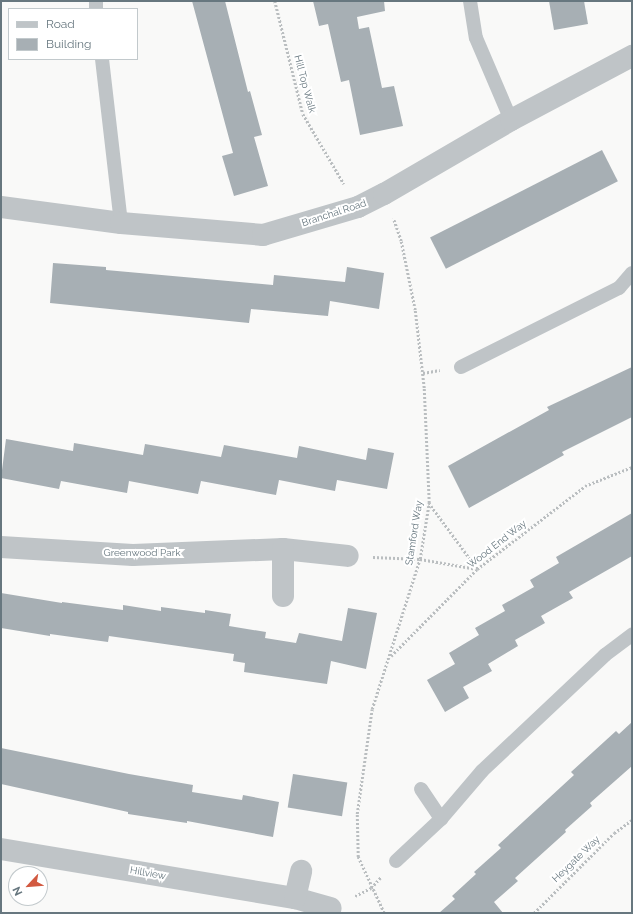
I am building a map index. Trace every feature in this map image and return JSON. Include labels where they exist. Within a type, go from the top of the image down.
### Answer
[{"type":"street","name":"Branchal Road","points":[[1,207],[121,224],[263,235],[358,207],[384,194],[511,120],[631,60]]},
{"type":"street","name":"Greenwood Park","points":[[1,547],[133,555],[283,550],[348,556]]},
{"type":"street","points":[[283,550],[283,596]]},
{"type":"street","name":"Hillview","points":[[1,849],[295,898],[331,908]]},
{"type":"street","points":[[295,898],[301,871]]},
{"type":"lane","points":[[470,1],[476,38],[511,120]]},
{"type":"lane","points":[[102,60],[121,224]]},
{"type":"lane","points":[[462,367],[618,288],[632,273]]},
{"type":"lane","points":[[396,861],[441,819],[482,771],[605,655],[632,635]]},
{"type":"lane","points":[[421,789],[441,819]]},
{"type":"path","name":"Hill Top Walk","points":[[275,1],[303,114],[358,207]]},
{"type":"path","name":"Stamford Way","points":[[384,194],[401,241],[415,310],[424,388],[429,504],[420,559],[390,658],[372,709],[356,814],[358,857],[384,913]]},
{"type":"path","name":"Wood End Way","points":[[390,658],[477,568],[585,486],[632,467]]},
{"type":"path","points":[[429,504],[477,568]]},
{"type":"path","points":[[348,556],[420,559],[477,568]]},
{"type":"path","name":"Heygate Way","points":[[534,913],[614,833],[632,820]]},
{"type":"building","points":[[192,1],[225,1],[248,92],[250,91],[262,135],[254,137],[268,186],[234,196],[222,156],[233,153]]},
{"type":"building","points":[[313,1],[384,1],[385,11],[357,17],[359,29],[369,27],[382,88],[394,86],[403,126],[360,135],[349,80],[341,82],[328,24],[319,26]]},
{"type":"building","points":[[549,1],[584,1],[588,24],[554,30]]},
{"type":"building","points":[[602,150],[618,181],[446,269],[430,238]]},
{"type":"building","points":[[53,263],[106,267],[106,270],[273,285],[274,275],[345,282],[347,267],[384,273],[379,309],[330,301],[328,316],[251,309],[249,323],[50,303]]},
{"type":"building","points":[[632,367],[632,417],[562,452],[564,455],[469,508],[448,466],[549,410],[547,407]]},
{"type":"building","points":[[6,439],[73,451],[74,443],[143,455],[145,444],[221,457],[224,445],[297,458],[299,446],[366,460],[368,448],[394,453],[387,489],[337,480],[335,491],[279,480],[276,495],[201,481],[198,494],[129,481],[127,493],[61,481],[59,489],[1,478]]},
{"type":"building","points":[[632,513],[632,556],[569,592],[573,598],[541,616],[545,623],[515,640],[518,646],[488,664],[492,671],[463,687],[469,698],[445,712],[427,680],[455,664],[449,653],[479,635],[475,628],[505,611],[502,605],[534,587],[530,580],[559,563],[556,557]]},
{"type":"building","points":[[1,593],[62,603],[123,610],[123,605],[161,611],[161,607],[205,613],[205,610],[231,614],[229,626],[266,632],[265,638],[296,643],[299,633],[342,641],[348,608],[377,613],[366,669],[331,661],[327,684],[244,672],[245,663],[233,661],[234,654],[109,636],[108,642],[50,634],[50,636],[1,628]]},
{"type":"building","points":[[632,722],[632,766],[590,803],[592,806],[565,830],[566,832],[515,878],[518,881],[494,902],[503,913],[439,913],[455,899],[452,896],[476,874],[474,872],[501,848],[498,845],[574,775],[571,772],[616,731],[619,734]]},
{"type":"building","points":[[1,748],[129,774],[193,785],[192,792],[242,800],[243,795],[279,802],[273,837],[187,821],[187,823],[128,814],[128,812],[1,784]]},
{"type":"building","points":[[293,774],[347,783],[342,816],[288,808]]}]
